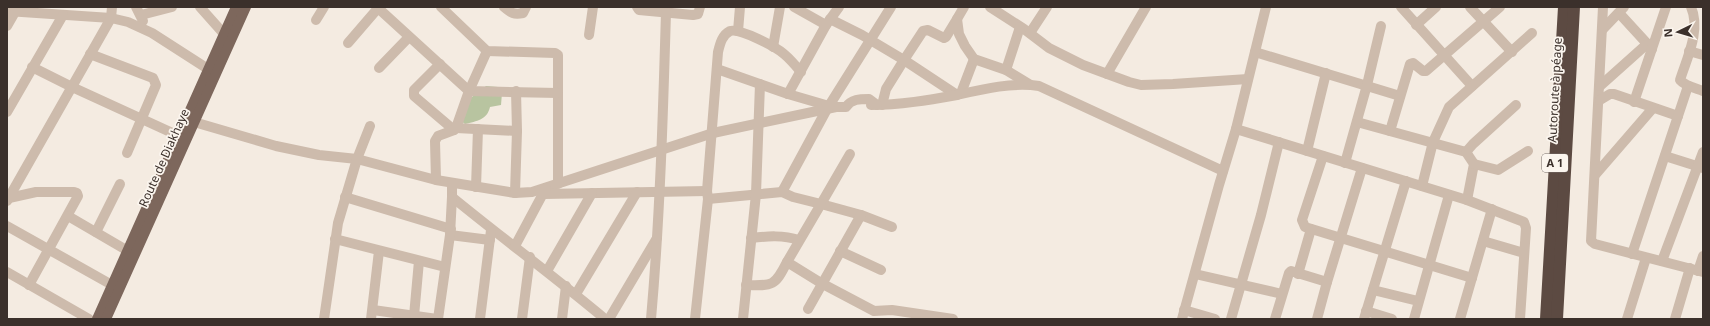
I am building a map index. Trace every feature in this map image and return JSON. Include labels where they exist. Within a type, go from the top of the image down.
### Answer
[{"type":"highway","name":"A 1","points":[[1546,319],[1564,7]]},
{"type":"highway","name":"Autoroute à péage","points":[[1557,319],[1574,7]]},
{"type":"main road","name":"Route de Diakhaye","points":[[97,319],[236,7]]},
{"type":"main road","name":"Route de Diakhaye","points":[[106,319],[246,7]]},
{"type":"street","points":[[8,200],[111,18],[112,7]]},
{"type":"street","points":[[144,29],[138,11],[172,7]]},
{"type":"street","points":[[200,7],[224,34]]},
{"type":"street","points":[[316,20],[324,7]]},
{"type":"street","points":[[441,7],[487,51],[555,53],[558,58],[558,184]]},
{"type":"street","points":[[504,7],[512,14],[518,14],[523,13],[526,7]]},
{"type":"street","points":[[589,35],[593,7]]},
{"type":"street","points":[[636,7],[639,10],[693,15],[698,14],[700,7]]},
{"type":"street","points":[[738,31],[740,7]]},
{"type":"street","points":[[773,47],[780,7]]},
{"type":"street","points":[[794,7],[869,40],[959,94]]},
{"type":"street","points":[[788,94],[828,22],[839,7]]},
{"type":"street","points":[[782,192],[828,108],[869,40],[891,7]]},
{"type":"street","points":[[879,105],[886,89],[923,31],[928,30],[944,38],[964,7]]},
{"type":"street","points":[[1030,33],[1047,7]]},
{"type":"street","points":[[1107,74],[1146,7]]},
{"type":"street","points":[[1214,319],[1183,315],[1236,129],[1266,7]]},
{"type":"street","points":[[1401,7],[1472,86]]},
{"type":"street","points":[[1416,25],[1436,7]]},
{"type":"street","points":[[1470,7],[1512,52]]},
{"type":"street","points":[[1390,130],[1412,63],[1424,71],[1445,56],[1500,7]]},
{"type":"street","points":[[1603,7],[1600,100],[1591,241],[1595,244],[1646,258],[1697,270]]},
{"type":"street","points":[[1634,102],[1650,47],[1666,7]]},
{"type":"street","points":[[1691,7],[1696,23],[1680,80],[1688,86],[1703,91]]},
{"type":"street","points":[[348,43],[379,8],[469,91],[558,92]]},
{"type":"street","points":[[993,8],[1049,48],[1107,74],[1141,85],[1248,79]]},
{"type":"street","points":[[1603,29],[1621,10],[1650,47]]},
{"type":"street","points":[[7,26],[11,12],[111,18],[144,29],[208,69]]},
{"type":"street","points":[[651,319],[658,236],[666,12]]},
{"type":"street","points":[[7,112],[63,15]]},
{"type":"street","points":[[957,19],[959,34],[974,59],[1006,70],[1029,84]]},
{"type":"street","points":[[1345,163],[1367,85],[1381,26]]},
{"type":"street","points":[[1006,70],[1020,27]]},
{"type":"street","points":[[695,319],[708,195],[718,52],[721,40],[726,34],[732,31],[738,31],[773,47],[784,54],[801,72]]},
{"type":"street","points":[[1422,186],[1433,142],[1449,107],[1532,33]]},
{"type":"street","points":[[379,68],[409,37]]},
{"type":"street","points":[[1600,86],[1650,47]]},
{"type":"street","points":[[455,129],[469,91],[487,51]]},
{"type":"street","points":[[1689,51],[1703,55]]},
{"type":"street","points":[[1255,52],[1400,96]]},
{"type":"street","points":[[90,54],[153,78],[155,81],[156,85],[127,153]]},
{"type":"street","points":[[959,94],[974,59]]},
{"type":"street","points":[[440,64],[414,90],[413,93],[414,96],[455,129]]},
{"type":"street","points":[[32,67],[179,136]]},
{"type":"street","points":[[718,69],[828,108]]},
{"type":"street","points":[[1307,151],[1326,73]]},
{"type":"street","points":[[743,319],[756,194],[760,84]]},
{"type":"street","points":[[515,246],[545,191],[558,184],[713,133],[758,125],[828,108],[846,107],[848,103],[863,99],[872,100],[879,105],[907,104],[985,89],[1029,84],[1039,86],[1223,171]]},
{"type":"street","points":[[1632,254],[1688,86]]},
{"type":"street","points":[[516,91],[516,193]]},
{"type":"street","points":[[1600,100],[1612,94],[1678,116]]},
{"type":"street","points":[[1466,152],[1516,105]]},
{"type":"street","points":[[1595,175],[1653,108]]},
{"type":"street","points":[[194,122],[276,146],[319,155],[357,159],[436,180],[476,187],[516,193],[545,191],[592,193],[660,191],[708,195],[732,195],[782,192],[793,197],[861,215],[892,227]]},
{"type":"street","points":[[1357,122],[1466,152],[1474,164],[1498,170],[1528,151]]},
{"type":"street","points":[[324,319],[338,223],[357,159],[370,126]]},
{"type":"street","points":[[436,180],[435,141],[438,136],[455,129],[517,131]]},
{"type":"street","points":[[476,187],[478,129]]},
{"type":"street","points":[[1236,129],[1467,200],[1492,209],[1525,224],[1520,319]]},
{"type":"street","points":[[1231,319],[1261,215],[1279,142]]},
{"type":"street","points":[[1662,261],[1700,168],[1703,152]]},
{"type":"street","points":[[746,285],[766,286],[773,283],[779,277],[850,154]]},
{"type":"street","points":[[1323,156],[1302,220],[1305,227],[1472,278]]},
{"type":"street","points":[[1665,156],[1700,168]]},
{"type":"street","points":[[1467,200],[1474,164]]},
{"type":"street","points":[[1317,319],[1362,168]]},
{"type":"street","points":[[1392,319],[1365,315],[1386,251],[1406,181]]},
{"type":"street","points":[[379,251],[372,315],[414,316],[438,319],[451,232],[452,183]]},
{"type":"street","points":[[96,232],[120,184]]},
{"type":"street","points":[[8,200],[36,192],[77,193],[78,196],[29,285]]},
{"type":"street","points":[[576,294],[637,192]]},
{"type":"street","points":[[546,271],[592,193]]},
{"type":"street","points":[[1414,319],[1449,195]]},
{"type":"street","points":[[345,197],[451,232],[490,240]]},
{"type":"street","points":[[452,197],[491,230],[530,257],[605,319]]},
{"type":"street","points":[[1460,319],[1492,209]]},
{"type":"street","points":[[808,309],[861,215]]},
{"type":"street","points":[[68,216],[128,251]]},
{"type":"street","points":[[7,226],[112,285]]},
{"type":"street","points":[[1298,274],[1311,229]]},
{"type":"street","points":[[480,319],[491,230]]},
{"type":"street","points":[[609,319],[658,236]]},
{"type":"street","points":[[751,238],[776,236],[799,240]]},
{"type":"street","points":[[335,239],[446,267]]},
{"type":"street","points":[[1483,241],[1524,252]]},
{"type":"street","points":[[840,251],[881,270]]},
{"type":"street","points":[[1674,319],[1703,256]]},
{"type":"street","points":[[522,319],[530,257]]},
{"type":"street","points":[[1628,319],[1646,258]]},
{"type":"street","points":[[414,316],[419,261]]},
{"type":"street","points":[[787,262],[821,284],[874,312],[892,310],[952,319]]},
{"type":"street","points":[[1275,319],[1289,273],[1291,271],[1327,282]]},
{"type":"street","points":[[8,274],[89,319]]},
{"type":"street","points":[[1195,274],[1282,294]]},
{"type":"street","points":[[562,319],[566,286]]},
{"type":"street","points":[[1373,290],[1418,301]]},
{"type":"green space","points":[[486,86],[498,87],[502,93],[501,105],[490,107],[487,115],[477,121],[465,124],[457,118],[465,97],[472,97]]}]
